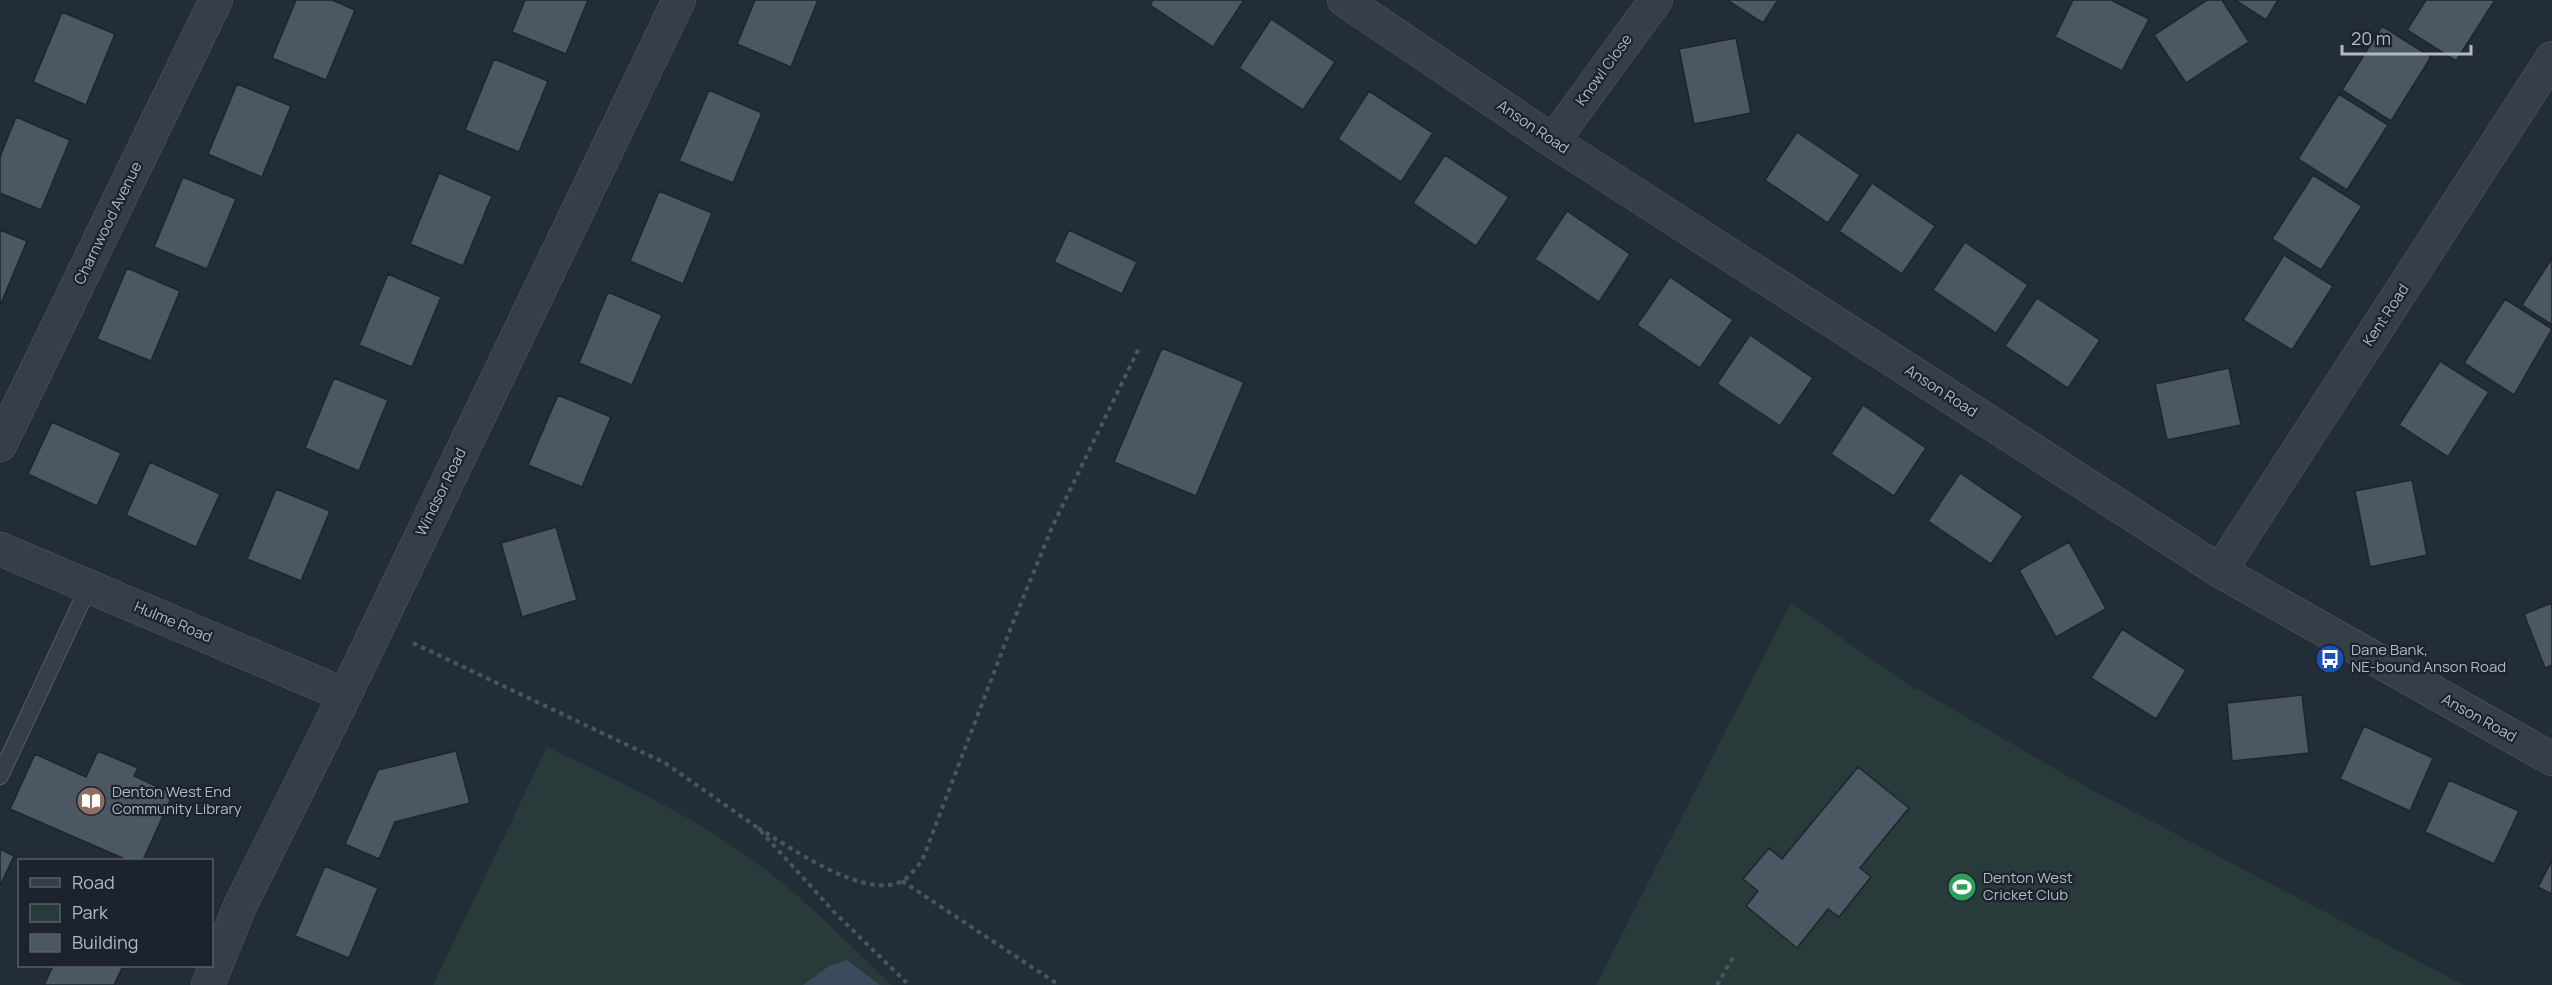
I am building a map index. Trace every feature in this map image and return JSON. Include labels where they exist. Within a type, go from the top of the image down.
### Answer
[{"type":"street","name":"Charnwood Avenue","points":[[0,445],[216,0]]},
{"type":"street","name":"Windsor Road","points":[[208,985],[240,906],[345,695],[679,0]]},
{"type":"street","name":"Anson Road","points":[[1344,0],[1553,141],[2220,572],[2552,759]]},
{"type":"street","name":"Knowl Close","points":[[1553,141],[1656,0]]},
{"type":"street","name":"Kent Road","points":[[2220,572],[2552,58]]},
{"type":"street","name":"Hulme Road","points":[[0,549],[345,695]]},
{"type":"lane","points":[[0,776],[89,586]]},
{"type":"path","points":[[377,626],[665,763],[758,828],[831,872],[873,886],[902,881],[922,861],[1012,625],[1053,525],[1139,348]]},
{"type":"path","points":[[758,828],[835,913],[909,985]]},
{"type":"path","points":[[902,881],[1059,985]]},
{"type":"path","points":[[1717,985],[1736,954]]},
{"type":"green space","name":"Denton West Cricket Club","points":[[1791,603],[1917,691],[1918,689],[2090,789],[2464,985],[1596,985]]},
{"type":"green space","points":[[547,747],[666,806],[751,859],[807,904],[892,985],[433,985]]},
{"type":"water","points":[[847,960],[880,985],[803,985],[829,966]]},
{"type":"building","points":[[296,0],[332,0],[355,10],[326,80],[272,58]]},
{"type":"building","points":[[525,0],[588,0],[566,54],[512,32]]},
{"type":"building","points":[[755,0],[818,0],[791,67],[737,44]]},
{"type":"building","points":[[1153,0],[1244,0],[1213,47],[1150,5]]},
{"type":"building","points":[[1727,0],[1778,0],[1763,23]]},
{"type":"building","points":[[2073,0],[2111,0],[2149,19],[2122,71],[2055,37]]},
{"type":"building","points":[[2207,0],[2222,0],[2249,42],[2186,83],[2154,35]]},
{"type":"building","points":[[2235,0],[2278,0],[2266,20]]},
{"type":"building","points":[[2426,0],[2495,0],[2456,61],[2407,30]]},
{"type":"building","points":[[62,12],[115,34],[86,105],[33,82]]},
{"type":"building","points":[[1271,19],[1335,62],[1303,110],[1239,68]]},
{"type":"building","points":[[2382,26],[2431,57],[2391,121],[2342,90]]},
{"type":"building","points":[[1736,38],[1751,113],[1694,124],[1679,49]]},
{"type":"building","points":[[494,59],[548,81],[519,152],[465,130]]},
{"type":"building","points":[[237,84],[291,106],[262,177],[208,154]]},
{"type":"building","points":[[709,90],[762,113],[733,183],[679,161]]},
{"type":"building","points":[[1369,91],[1433,133],[1401,182],[1338,139]]},
{"type":"building","points":[[2339,94],[2388,125],[2347,190],[2298,159]]},
{"type":"building","points":[[16,117],[70,140],[41,210],[0,193],[0,157]]},
{"type":"building","points":[[1797,132],[1860,175],[1828,223],[1765,180]]},
{"type":"building","points":[[1445,155],[1509,197],[1476,246],[1413,203]]},
{"type":"building","points":[[439,173],[492,196],[463,266],[410,244]]},
{"type":"building","points":[[2313,175],[2362,206],[2321,270],[2272,239]]},
{"type":"building","points":[[183,177],[236,199],[207,269],[154,247]]},
{"type":"building","points":[[1872,183],[1935,226],[1902,274],[1839,231]]},
{"type":"building","points":[[659,191],[712,213],[683,284],[630,261]]},
{"type":"building","points":[[1567,211],[1630,254],[1599,302],[1535,259]]},
{"type":"building","points":[[0,230],[27,241],[0,306]]},
{"type":"building","points":[[1069,230],[1137,262],[1122,294],[1054,262]]},
{"type":"building","points":[[1965,242],[2028,285],[1996,333],[1933,290]]},
{"type":"building","points":[[2284,255],[2333,286],[2292,350],[2243,320]]},
{"type":"building","points":[[2552,258],[2552,325],[2522,305]]},
{"type":"building","points":[[127,268],[180,291],[151,361],[97,339]]},
{"type":"building","points":[[388,274],[441,297],[412,367],[359,345]]},
{"type":"building","points":[[1670,277],[1733,320],[1700,368],[1637,325]]},
{"type":"building","points":[[608,292],[662,315],[632,385],[579,363]]},
{"type":"building","points":[[2037,298],[2100,340],[2068,388],[2005,346]]},
{"type":"building","points":[[2505,299],[2552,329],[2514,395],[2464,363]]},
{"type":"building","points":[[1750,335],[1813,378],[1780,426],[1717,384]]},
{"type":"building","points":[[1162,348],[1244,382],[1196,496],[1114,462]]},
{"type":"building","points":[[2440,361],[2489,392],[2448,457],[2399,425]]},
{"type":"building","points":[[2229,368],[2241,425],[2167,440],[2155,384]]},
{"type":"building","points":[[334,378],[388,400],[359,471],[305,448]]},
{"type":"building","points":[[558,395],[611,417],[582,487],[528,465]]},
{"type":"building","points":[[1863,405],[1926,448],[1894,496],[1831,454]]},
{"type":"building","points":[[52,422],[121,453],[97,506],[28,474]]},
{"type":"building","points":[[150,462],[220,494],[196,547],[126,515]]},
{"type":"building","points":[[1960,473],[2023,516],[1991,564],[1928,521]]},
{"type":"building","points":[[2412,480],[2427,555],[2370,567],[2355,491]]},
{"type":"building","points":[[276,489],[330,511],[301,581],[247,559]]},
{"type":"building","points":[[556,527],[577,600],[522,617],[501,543]]},
{"type":"building","points":[[2069,542],[2106,609],[2056,637],[2019,570]]},
{"type":"building","points":[[2552,603],[2552,665],[2545,668],[2524,614]]},
{"type":"building","points":[[2122,629],[2186,670],[2156,719],[2091,678]]},
{"type":"building","points":[[2302,695],[2309,753],[2232,761],[2227,703]]},
{"type":"building","points":[[2364,726],[2433,758],[2410,811],[2340,779]]},
{"type":"building","name":"Denton West End Community Library","points":[[98,751],[138,768],[134,776],[173,794],[143,859],[125,859],[10,809],[35,754],[86,777]]},
{"type":"building","points":[[456,751],[470,803],[395,822],[379,859],[345,844],[378,770]]},
{"type":"building","points":[[1858,767],[1909,808],[1860,868],[1871,877],[1839,917],[1828,909],[1797,948],[1746,906],[1758,891],[1743,879],[1769,848],[1782,859]]},
{"type":"building","points":[[2449,780],[2519,811],[2494,864],[2425,832]]},
{"type":"building","points":[[0,849],[14,856],[0,886]]},
{"type":"building","points":[[2552,860],[2552,894],[2538,887]]},
{"type":"building","points":[[325,866],[378,888],[349,958],[295,936]]},
{"type":"building","points":[[53,967],[123,967],[114,985],[44,985]]},
{"type":"place","name":"Dane Bank, NE-bound Anson Road","points":[[2330,659]]},
{"type":"place","name":"Denton West End Community Library","points":[[91,801]]},
{"type":"place","name":"Denton West Cricket Club","points":[[1962,887]]}]
